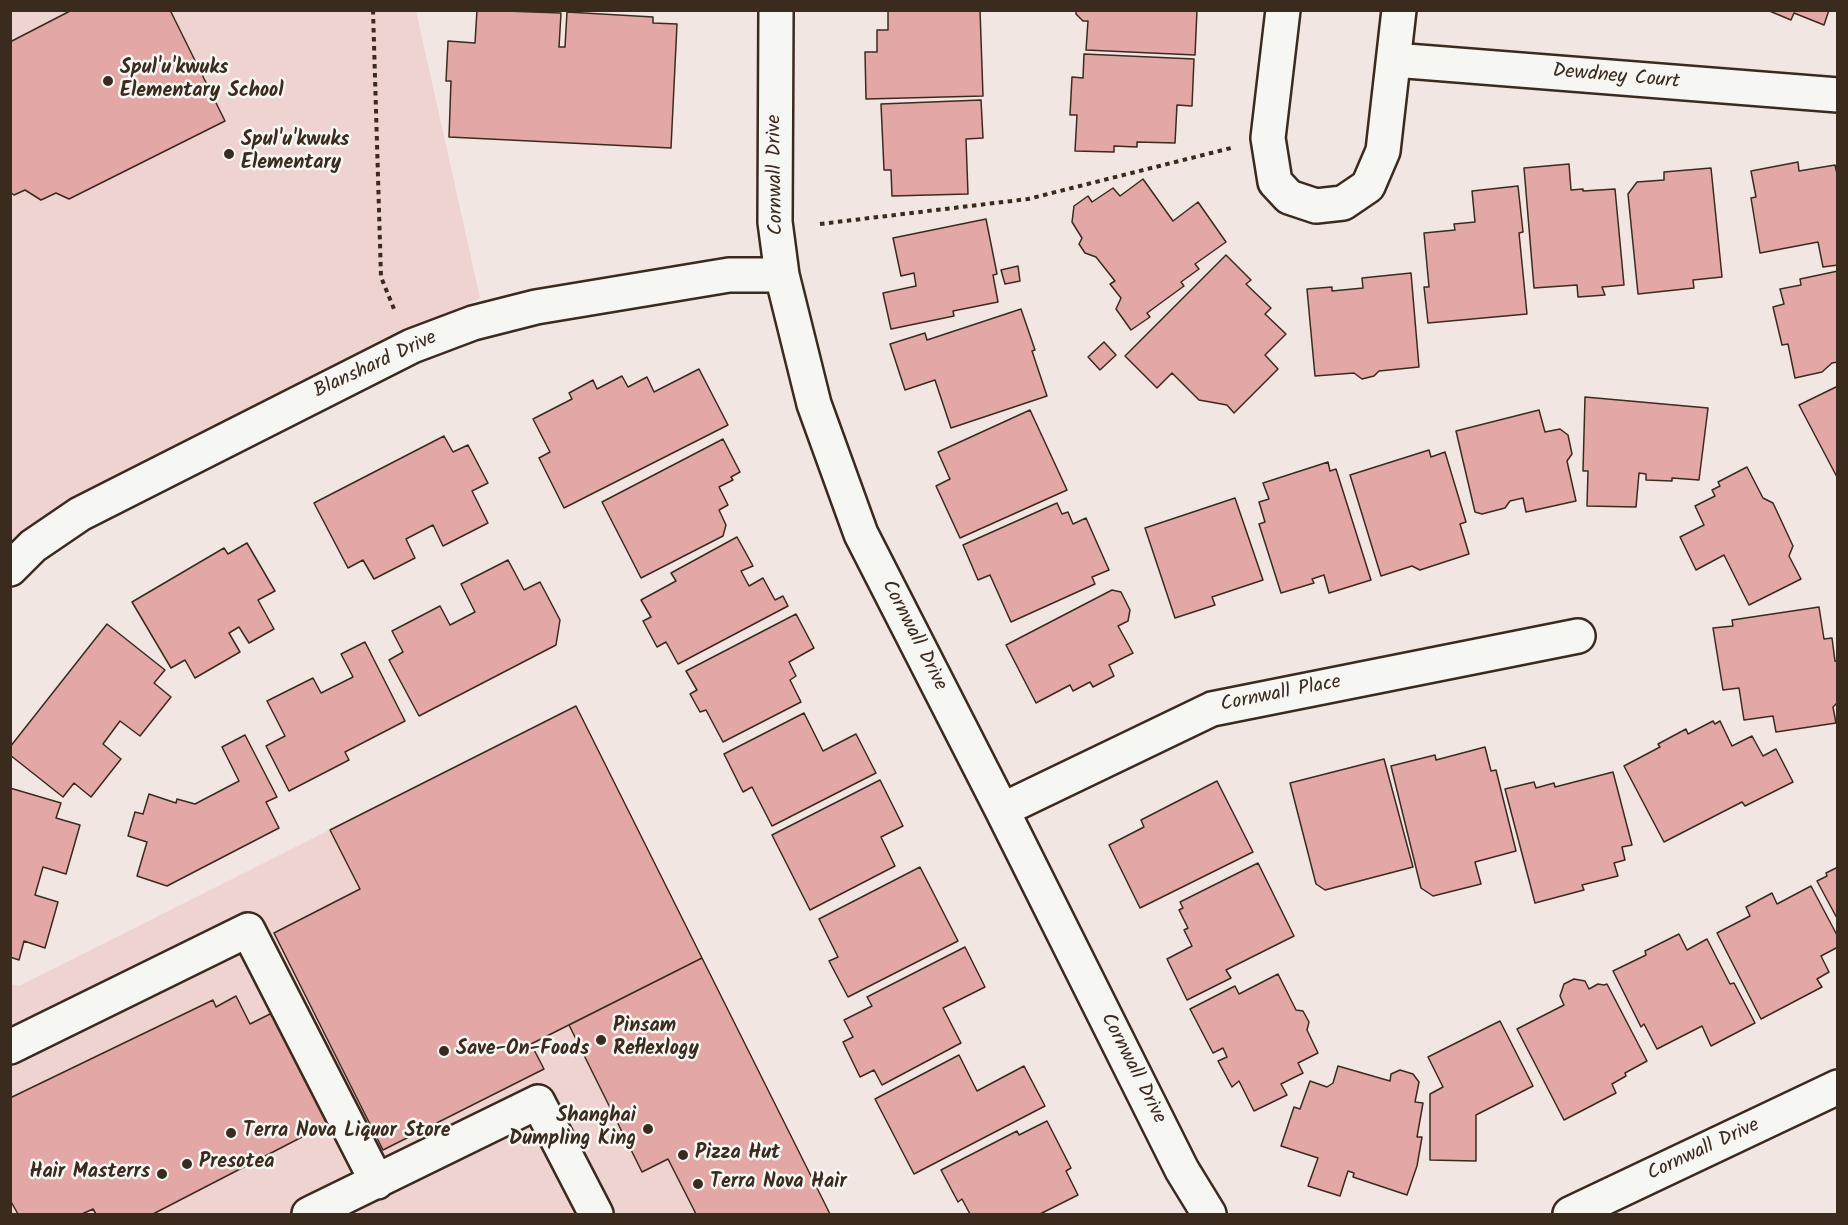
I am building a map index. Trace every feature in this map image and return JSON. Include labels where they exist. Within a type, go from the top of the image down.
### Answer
[{"type":"street","name":"Cornwall Drive","points":[[776,10],[775,222],[782,274],[814,404],[861,534],[1182,1170],[1209,1215]]},
{"type":"street","points":[[1283,10],[1268,138],[1275,182],[1289,197],[1316,206],[1343,203],[1368,186],[1383,151],[1399,10]]},
{"type":"street","name":"Dewdney Court","points":[[1394,60],[1838,95]]},
{"type":"street","name":"Blanshard Drive","points":[[10,569],[33,546],[81,514],[411,346],[473,323],[536,307],[729,275],[782,274]]},
{"type":"street","name":"Cornwall Place","points":[[1002,810],[1212,709],[1578,636]]},
{"type":"street","points":[[10,1047],[248,930],[377,1182]]},
{"type":"street","name":"Cornwall Drive","points":[[1570,1215],[1838,1088]]},
{"type":"street","points":[[309,1215],[538,1102],[596,1215]]},
{"type":"path","points":[[373,10],[381,277],[394,309]]},
{"type":"path","points":[[820,224],[1028,199],[1268,138]]},
{"type":"shaded area","name":"Spul'u'kwuks Elementary","points":[[11,11],[416,11],[480,298],[42,517],[11,552]]},
{"type":"shaded area","points":[[576,706],[830,1214],[11,1214],[11,984],[19,986]]},
{"type":"building","name":"Spul'u'kwuks Elementary School","points":[[72,10],[170,10],[225,121],[69,199],[56,193],[41,200],[25,190],[14,195],[10,192],[10,42]]},
{"type":"building","points":[[477,10],[561,13],[559,47],[565,47],[567,12],[653,17],[653,23],[677,24],[671,148],[449,137],[451,81],[446,81],[448,41],[475,43]]},
{"type":"building","points":[[888,10],[980,10],[983,96],[866,99],[865,52],[877,52],[877,30],[888,30]]},
{"type":"building","points":[[1076,10],[1197,10],[1195,55],[1086,50],[1088,21],[1083,21],[1076,14]]},
{"type":"building","points":[[1767,10],[1829,10],[1824,25],[1794,13],[1791,20]]},
{"type":"building","points":[[1084,54],[1194,59],[1192,106],[1177,105],[1175,143],[1137,142],[1137,147],[1114,146],[1114,152],[1075,151],[1077,115],[1070,115],[1072,77],[1083,78]]},
{"type":"building","points":[[981,100],[983,138],[966,139],[968,194],[892,196],[891,170],[884,170],[881,104]]},
{"type":"building","points":[[1798,162],[1799,171],[1835,165],[1838,178],[1838,265],[1823,267],[1818,242],[1760,253],[1751,198],[1756,197],[1751,171]]},
{"type":"building","points":[[1569,164],[1571,190],[1615,189],[1624,285],[1602,287],[1605,295],[1578,297],[1577,285],[1534,288],[1524,168]]},
{"type":"building","points":[[1711,168],[1722,277],[1693,280],[1694,288],[1638,294],[1628,194],[1637,182],[1664,180],[1664,172]]},
{"type":"building","points":[[1143,179],[1173,221],[1198,202],[1226,242],[1195,264],[1199,269],[1181,282],[1184,286],[1147,313],[1150,317],[1131,330],[1116,309],[1121,298],[1110,284],[1115,281],[1096,257],[1085,253],[1079,244],[1082,238],[1072,222],[1074,206],[1088,196],[1092,202],[1113,188],[1120,196]]},
{"type":"building","points":[[1518,186],[1523,232],[1519,233],[1527,314],[1428,323],[1424,287],[1429,287],[1424,233],[1455,230],[1454,224],[1475,222],[1472,191]]},
{"type":"building","points":[[986,219],[997,274],[993,275],[998,302],[953,311],[954,316],[891,329],[883,293],[916,286],[914,273],[901,276],[893,238]]},
{"type":"building","points":[[1226,255],[1251,280],[1246,284],[1271,308],[1265,314],[1286,334],[1265,355],[1278,369],[1234,413],[1227,405],[1199,400],[1172,373],[1157,388],[1125,356]]},
{"type":"building","points":[[1018,266],[1020,281],[1005,284],[1001,270]]},
{"type":"building","points":[[1838,271],[1838,362],[1832,363],[1822,372],[1795,378],[1788,344],[1782,345],[1773,307],[1784,304],[1780,289],[1801,285],[1800,279]]},
{"type":"building","points":[[1411,273],[1419,367],[1379,371],[1374,376],[1362,379],[1354,373],[1315,376],[1307,289],[1332,287],[1332,291],[1363,288],[1362,278]]},
{"type":"building","points":[[1021,309],[1047,396],[951,428],[935,380],[905,390],[890,344],[925,333],[927,340]]},
{"type":"building","points":[[1104,342],[1116,355],[1100,370],[1088,357]]},
{"type":"building","points":[[699,369],[728,425],[564,508],[539,458],[550,452],[533,419],[572,399],[569,393],[593,380],[597,389],[622,376],[628,387],[647,377],[654,392]]},
{"type":"building","points":[[1838,386],[1838,479],[1799,405]]},
{"type":"building","points":[[1585,397],[1708,408],[1699,480],[1672,478],[1672,481],[1646,480],[1646,474],[1639,473],[1636,507],[1587,506],[1588,471],[1583,471]]},
{"type":"building","points":[[1030,410],[1067,490],[960,538],[936,486],[950,479],[938,452]]},
{"type":"building","points":[[1539,410],[1545,432],[1560,429],[1568,435],[1572,454],[1567,461],[1576,501],[1526,512],[1523,498],[1510,501],[1505,508],[1482,514],[1475,512],[1456,431]]},
{"type":"building","points":[[444,436],[453,452],[468,445],[488,483],[472,491],[488,523],[443,546],[433,525],[406,539],[415,558],[374,579],[363,560],[348,568],[314,503]]},
{"type":"building","points":[[723,439],[740,472],[731,477],[733,480],[719,487],[728,505],[719,510],[726,525],[723,536],[641,578],[602,502]]},
{"type":"building","points":[[1429,450],[1431,457],[1445,452],[1466,522],[1460,524],[1469,554],[1420,570],[1412,566],[1381,576],[1350,475]]},
{"type":"building","points":[[1328,462],[1330,471],[1336,469],[1371,580],[1329,593],[1324,575],[1312,579],[1314,583],[1281,593],[1259,524],[1265,522],[1259,502],[1269,499],[1263,483]]},
{"type":"building","points":[[1747,467],[1763,498],[1773,503],[1793,546],[1789,556],[1801,579],[1749,605],[1724,555],[1696,570],[1680,537],[1704,525],[1695,506],[1715,496],[1712,490],[1720,486],[1718,482]]},
{"type":"building","points":[[1235,498],[1263,580],[1212,597],[1215,605],[1175,618],[1145,528]]},
{"type":"building","points":[[1057,503],[1062,514],[1068,512],[1073,524],[1086,518],[1109,570],[1092,577],[1095,584],[1011,622],[990,575],[978,580],[963,545]]},
{"type":"building","points":[[737,537],[753,566],[741,571],[749,586],[763,578],[775,600],[783,596],[788,606],[678,664],[666,642],[657,647],[643,621],[651,617],[641,600],[676,581],[671,573]]},
{"type":"building","points":[[247,543],[275,591],[258,600],[274,629],[249,643],[239,627],[229,633],[240,652],[195,678],[185,660],[171,668],[132,602],[224,548],[228,554]]},
{"type":"building","points":[[508,560],[524,590],[540,582],[560,620],[556,645],[419,716],[389,660],[403,652],[392,631],[440,606],[450,625],[475,612],[461,584]]},
{"type":"building","points":[[1112,590],[1121,592],[1130,610],[1128,621],[1118,626],[1133,653],[1109,665],[1114,676],[1093,687],[1090,682],[1073,691],[1070,685],[1036,703],[1006,645]]},
{"type":"building","points":[[1819,607],[1824,639],[1832,638],[1835,661],[1838,662],[1838,702],[1833,707],[1836,723],[1776,732],[1773,716],[1744,720],[1739,688],[1723,690],[1713,628],[1733,626],[1732,620]]},
{"type":"building","points":[[796,614],[814,648],[789,662],[796,676],[790,680],[801,702],[723,742],[706,710],[700,712],[690,694],[697,690],[686,671]]},
{"type":"building","points":[[107,624],[165,670],[154,683],[171,697],[140,736],[120,721],[103,744],[121,759],[91,797],[74,783],[63,797],[10,755],[10,747]]},
{"type":"building","points":[[365,642],[405,721],[345,752],[349,760],[289,791],[266,746],[285,736],[267,701],[313,678],[321,693],[353,677],[341,654]]},
{"type":"building","points":[[576,706],[702,958],[531,1044],[544,1069],[383,1150],[274,933],[360,889],[330,830]]},
{"type":"building","points":[[804,713],[823,751],[856,734],[876,773],[772,826],[752,787],[743,792],[724,754]]},
{"type":"building","points":[[1713,721],[1715,724],[1720,721],[1732,746],[1752,736],[1763,756],[1776,749],[1793,782],[1745,806],[1742,802],[1664,842],[1624,766],[1660,747],[1658,744],[1686,729],[1688,734]]},
{"type":"building","points":[[245,735],[277,797],[266,802],[279,828],[167,886],[137,876],[147,842],[128,836],[135,812],[143,814],[149,794],[176,803],[177,799],[195,804],[239,781],[222,747]]},
{"type":"building","points":[[1485,747],[1491,771],[1496,770],[1516,851],[1475,862],[1481,884],[1433,896],[1421,888],[1391,766],[1435,755],[1436,760]]},
{"type":"building","points":[[1384,759],[1413,867],[1325,890],[1316,884],[1290,783]]},
{"type":"building","points":[[1613,772],[1632,845],[1622,847],[1625,860],[1614,863],[1618,876],[1582,885],[1584,890],[1535,903],[1505,789],[1534,782],[1536,788],[1554,783],[1555,787]]},
{"type":"building","points":[[880,780],[903,826],[881,837],[895,866],[810,910],[772,835]]},
{"type":"building","points":[[1217,781],[1253,852],[1140,908],[1109,845],[1144,827],[1141,820]]},
{"type":"building","points":[[10,788],[61,803],[56,818],[80,825],[66,874],[43,867],[35,895],[58,902],[45,948],[24,941],[19,960],[10,957]]},
{"type":"building","points":[[1258,863],[1294,936],[1226,970],[1231,978],[1187,1000],[1167,959],[1192,946],[1184,930],[1188,928],[1179,910],[1183,908],[1180,902]]},
{"type":"building","points":[[920,867],[958,941],[848,997],[829,961],[838,957],[819,919]]},
{"type":"building","points":[[1838,867],[1838,920],[1817,881]]},
{"type":"building","points":[[1811,886],[1838,937],[1838,947],[1821,956],[1829,972],[1817,979],[1822,987],[1761,1019],[1717,933],[1750,916],[1746,907],[1772,893],[1777,904]]},
{"type":"building","points":[[1679,934],[1687,950],[1707,939],[1730,984],[1734,983],[1755,1023],[1711,1046],[1702,1026],[1657,1049],[1644,1024],[1641,1027],[1613,971],[1646,955],[1645,951]]},
{"type":"building","points":[[965,947],[985,987],[943,1008],[961,1043],[882,1085],[874,1070],[860,1077],[843,1042],[853,1037],[844,1020],[872,1006],[867,997]]},
{"type":"building","points":[[702,958],[830,1214],[696,1214],[668,1159],[642,1172],[569,1025]]},
{"type":"building","points":[[1278,974],[1296,1010],[1303,1011],[1309,1022],[1307,1030],[1318,1053],[1298,1063],[1303,1073],[1281,1084],[1287,1095],[1254,1111],[1239,1081],[1232,1087],[1218,1061],[1227,1057],[1223,1048],[1213,1053],[1190,1009],[1235,986],[1239,994]]},
{"type":"building","points":[[1574,979],[1585,981],[1589,989],[1598,984],[1607,984],[1647,1061],[1625,1073],[1626,1076],[1612,1084],[1616,1093],[1564,1120],[1517,1029],[1564,1005],[1560,996],[1564,984]]},
{"type":"building","points":[[236,996],[250,1024],[274,1012],[331,1122],[153,1214],[96,1214],[93,1209],[82,1214],[18,1214],[10,1200],[10,1098],[213,1000],[216,1007]]},
{"type":"building","points":[[1500,1021],[1533,1086],[1476,1115],[1476,1161],[1430,1160],[1430,1094],[1443,1087],[1428,1057]]},
{"type":"building","points":[[959,1055],[977,1091],[1024,1066],[1045,1106],[914,1174],[875,1099]]},
{"type":"building","points":[[1338,1066],[1390,1081],[1391,1074],[1400,1070],[1413,1074],[1419,1082],[1415,1102],[1423,1103],[1417,1137],[1422,1137],[1417,1166],[1407,1195],[1353,1177],[1354,1173],[1348,1171],[1340,1196],[1308,1186],[1318,1158],[1281,1146],[1294,1107],[1300,1109],[1310,1081],[1327,1087],[1333,1083]]},
{"type":"building","points":[[1047,1121],[1071,1168],[1066,1171],[1078,1195],[1040,1214],[970,1214],[962,1199],[958,1202],[941,1170],[1017,1131],[1019,1135]]},
{"type":"place","name":"Spul'u'kwuks Elementary School","points":[[108,81]]},
{"type":"place","name":"Spul'u'kwuks Elementary","points":[[229,154]]},
{"type":"place","name":"Pinsam Reflexlogy","points":[[601,1040]]},
{"type":"place","name":"Save-On-Foods","points":[[444,1051]]},
{"type":"place","name":"Shanghai Dumpling King","points":[[648,1129]]},
{"type":"place","name":"Terra Nova Liquor Store","points":[[231,1133]]},
{"type":"place","name":"Pizza Hut","points":[[683,1155]]},
{"type":"place","name":"Presotea","points":[[187,1164]]},
{"type":"place","name":"Hair Masterrs","points":[[162,1174]]},
{"type":"place","name":"Terra Nova Hair","points":[[698,1184]]}]
